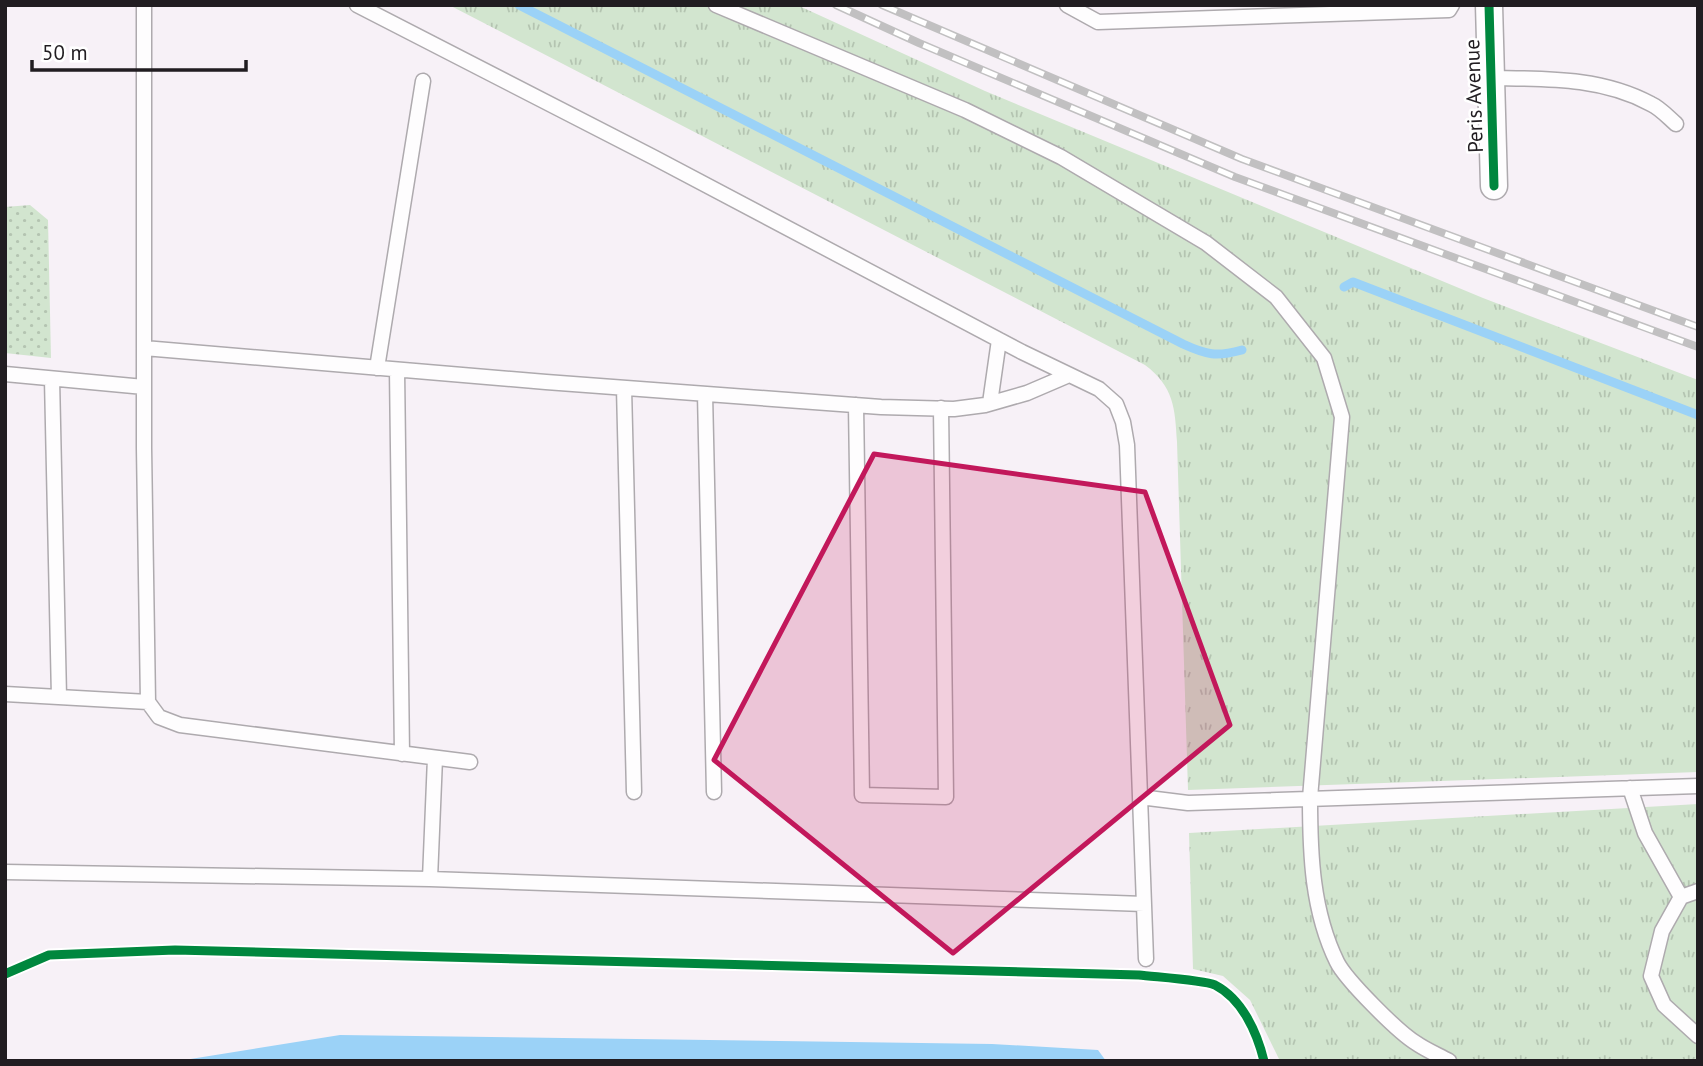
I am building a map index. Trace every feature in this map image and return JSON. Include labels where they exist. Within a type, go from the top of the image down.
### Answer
[{"type":"street","name":"Peris Avenue","points":[[1489,5],[1494,186]]},
{"type":"lane","points":[[144,5],[144,387],[148,702],[159,718],[180,725],[470,762]]},
{"type":"lane","points":[[357,5],[653,157],[999,340],[1099,389],[1116,404],[1127,445],[1146,959]]},
{"type":"lane","points":[[716,5],[965,110],[1061,157],[1206,243],[1276,297],[1324,358],[1342,417],[1310,798],[1310,848],[1319,913],[1338,964],[1364,995],[1414,1042],[1449,1061]]},
{"type":"lane","points":[[1068,5],[1098,22],[1449,10],[1452,5]]},
{"type":"lane","points":[[1491,78],[1574,80],[1618,90],[1653,104],[1676,124]]},
{"type":"lane","points":[[377,368],[423,81]]},
{"type":"lane","points":[[990,403],[999,340]]},
{"type":"lane","points":[[144,348],[624,388],[856,405],[941,408],[990,403],[1027,393],[1069,375]]},
{"type":"lane","points":[[397,370],[402,754]]},
{"type":"lane","points":[[5,374],[144,387]]},
{"type":"lane","points":[[52,379],[59,697]]},
{"type":"lane","points":[[624,388],[634,792]]},
{"type":"lane","points":[[705,394],[714,792]]},
{"type":"lane","points":[[856,405],[862,795],[946,797],[941,408]]},
{"type":"lane","points":[[5,694],[148,702]]},
{"type":"lane","points":[[430,879],[435,758]]},
{"type":"lane","points":[[1140,797],[1188,803],[1698,786]]},
{"type":"lane","points":[[1630,788],[1645,833],[1681,897]]},
{"type":"lane","points":[[5,872],[430,879],[1144,904]]},
{"type":"lane","points":[[1698,891],[1681,897],[1662,931],[1651,976],[1664,1005],[1698,1036]]},
{"type":"highlighted area","points":[[874,454],[1145,492],[1230,725],[953,953],[714,760]]},
{"type":"green space","points":[[449,5],[797,5],[985,91],[1483,298],[1698,380],[1698,772],[1188,790],[1176,430],[1171,399],[1155,373],[1145,365]]},
{"type":"green space","points":[[30,205],[48,220],[51,358],[5,353],[5,207]]},
{"type":"green space","points":[[1698,804],[1698,1061],[1280,1061],[1250,1000],[1223,976],[1193,969],[1189,833]]},
{"type":"water","points":[[340,1035],[992,1044],[1098,1050],[1106,1061],[178,1061]]},
{"type":"waterway","points":[[519,5],[1183,344],[1212,354],[1242,350]]},
{"type":"waterway","points":[[1344,287],[1353,282],[1698,415]]},
{"type":"railway","points":[[836,5],[1235,177],[1698,347]]},
{"type":"railway","points":[[882,5],[1242,159],[1698,327]]},
{"type":"cycle path","points":[[1489,5],[1494,186]]},
{"type":"cycle path","points":[[5,974],[49,955],[175,950],[1139,975],[1209,983],[1225,991],[1247,1017],[1264,1061]]}]
